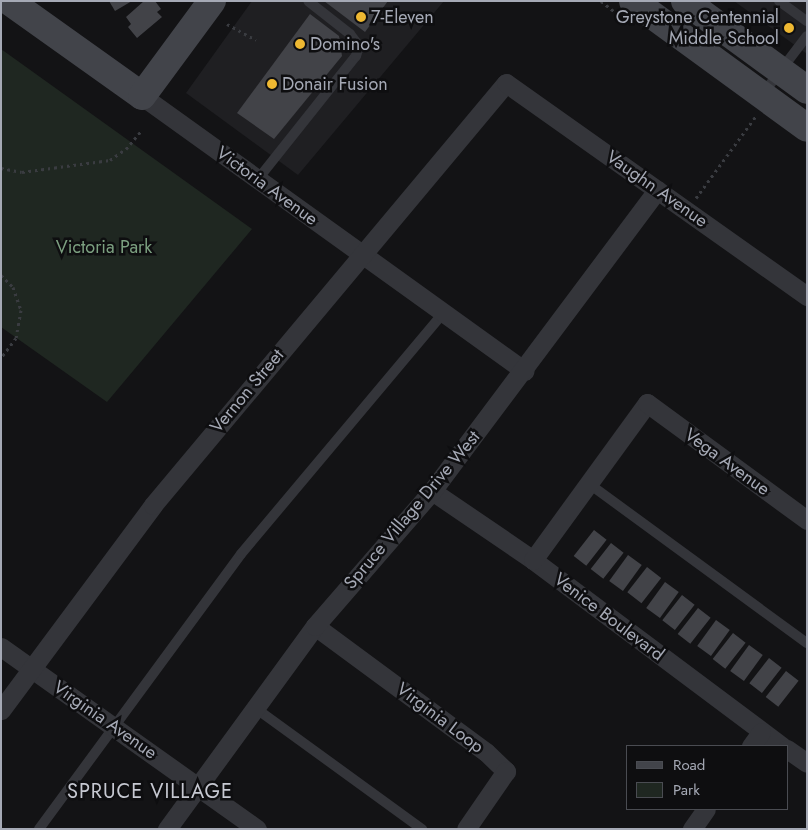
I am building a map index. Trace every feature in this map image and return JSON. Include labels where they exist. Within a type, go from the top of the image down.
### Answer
[{"type":"main road","points":[[633,1],[759,106],[807,128]]},
{"type":"main road","points":[[685,1],[807,90]]},
{"type":"main road","name":"Victoria Avenue","points":[[12,2],[142,96]]},
{"type":"main road","points":[[142,96],[212,8]]},
{"type":"street","name":"Vaughn Avenue","points":[[506,83],[807,296]]},
{"type":"street","name":"Vernon Street","points":[[1,710],[153,505],[361,254],[506,83]]},
{"type":"street","name":"Victoria Avenue","points":[[142,96],[524,371]]},
{"type":"street","name":"Spruce Village Drive West","points":[[166,829],[196,785],[315,626],[432,491],[524,371],[657,190]]},
{"type":"street","name":"Vega Avenue","points":[[588,483],[646,403],[807,520]]},
{"type":"street","points":[[534,560],[588,483]]},
{"type":"street","name":"Venice Boulevard","points":[[432,491],[534,560],[756,739],[778,745]]},
{"type":"street","name":"Virginia Loop","points":[[315,626],[486,752],[506,771],[466,829]]},
{"type":"street","name":"Virginia Avenue","points":[[1,647],[114,725],[257,829]]},
{"type":"street","points":[[788,750],[807,763]]},
{"type":"street","points":[[692,829],[705,810]]},
{"type":"lane","points":[[258,179],[356,56],[359,46],[350,34],[308,1]]},
{"type":"lane","points":[[779,1],[807,21]]},
{"type":"lane","points":[[759,106],[807,36]]},
{"type":"lane","points":[[39,829],[241,554],[444,312]]},
{"type":"lane","points":[[588,483],[807,644]]},
{"type":"lane","points":[[254,707],[422,829]]},
{"type":"path","points":[[212,8],[256,40]]},
{"type":"path","points":[[675,202],[684,192],[696,199],[759,106]]},
{"type":"path","points":[[1,168],[22,172],[110,160],[126,149],[141,131]]},
{"type":"path","points":[[1,275],[13,287],[21,310],[16,338],[1,358]]},
{"type":"shaded area","points":[[252,1],[444,1],[298,175],[186,93]]},
{"type":"shaded area","name":"Greystone Centennial Middle School","points":[[734,1],[807,1],[807,54]]},
{"type":"green space","name":"Victoria Park","points":[[1,49],[252,229],[107,402],[1,327]]},
{"type":"building","points":[[109,1],[132,1],[115,11]]},
{"type":"building","points":[[144,1],[155,1],[161,9],[157,12],[162,17],[137,38],[128,27],[131,24],[126,17]]},
{"type":"building","name":"7-Eleven","points":[[324,1],[388,1],[365,32]]},
{"type":"building","points":[[310,14],[339,36],[342,56],[274,139],[237,113]]},
{"type":"building","points":[[594,530],[607,540],[586,566],[574,556]]},
{"type":"building","points":[[611,543],[624,553],[603,579],[591,569]]},
{"type":"building","points":[[628,555],[642,565],[623,591],[609,581]]},
{"type":"building","points":[[647,567],[661,578],[641,603],[627,592]]},
{"type":"building","points":[[665,582],[679,592],[660,618],[646,608]]},
{"type":"building","points":[[682,595],[695,605],[675,630],[662,620]]},
{"type":"building","points":[[698,608],[711,618],[690,644],[678,634]]},
{"type":"building","points":[[716,620],[730,630],[711,656],[697,646]]},
{"type":"building","points":[[733,633],[746,643],[725,669],[713,659]]},
{"type":"building","points":[[749,645],[763,655],[744,681],[730,671]]},
{"type":"building","points":[[769,658],[782,668],[762,693],[749,683]]},
{"type":"building","points":[[786,671],[799,681],[778,707],[766,697]]},
{"type":"place","name":"7-Eleven","points":[[361,17]]},
{"type":"place","name":"Greystone Centennial Middle School","points":[[789,28]]},
{"type":"place","name":"Domino's","points":[[300,44]]},
{"type":"place","name":"Donair Fusion","points":[[272,84]]},
{"type":"district","name":"SPRUCE VILLAGE","points":[[150,791]]}]
